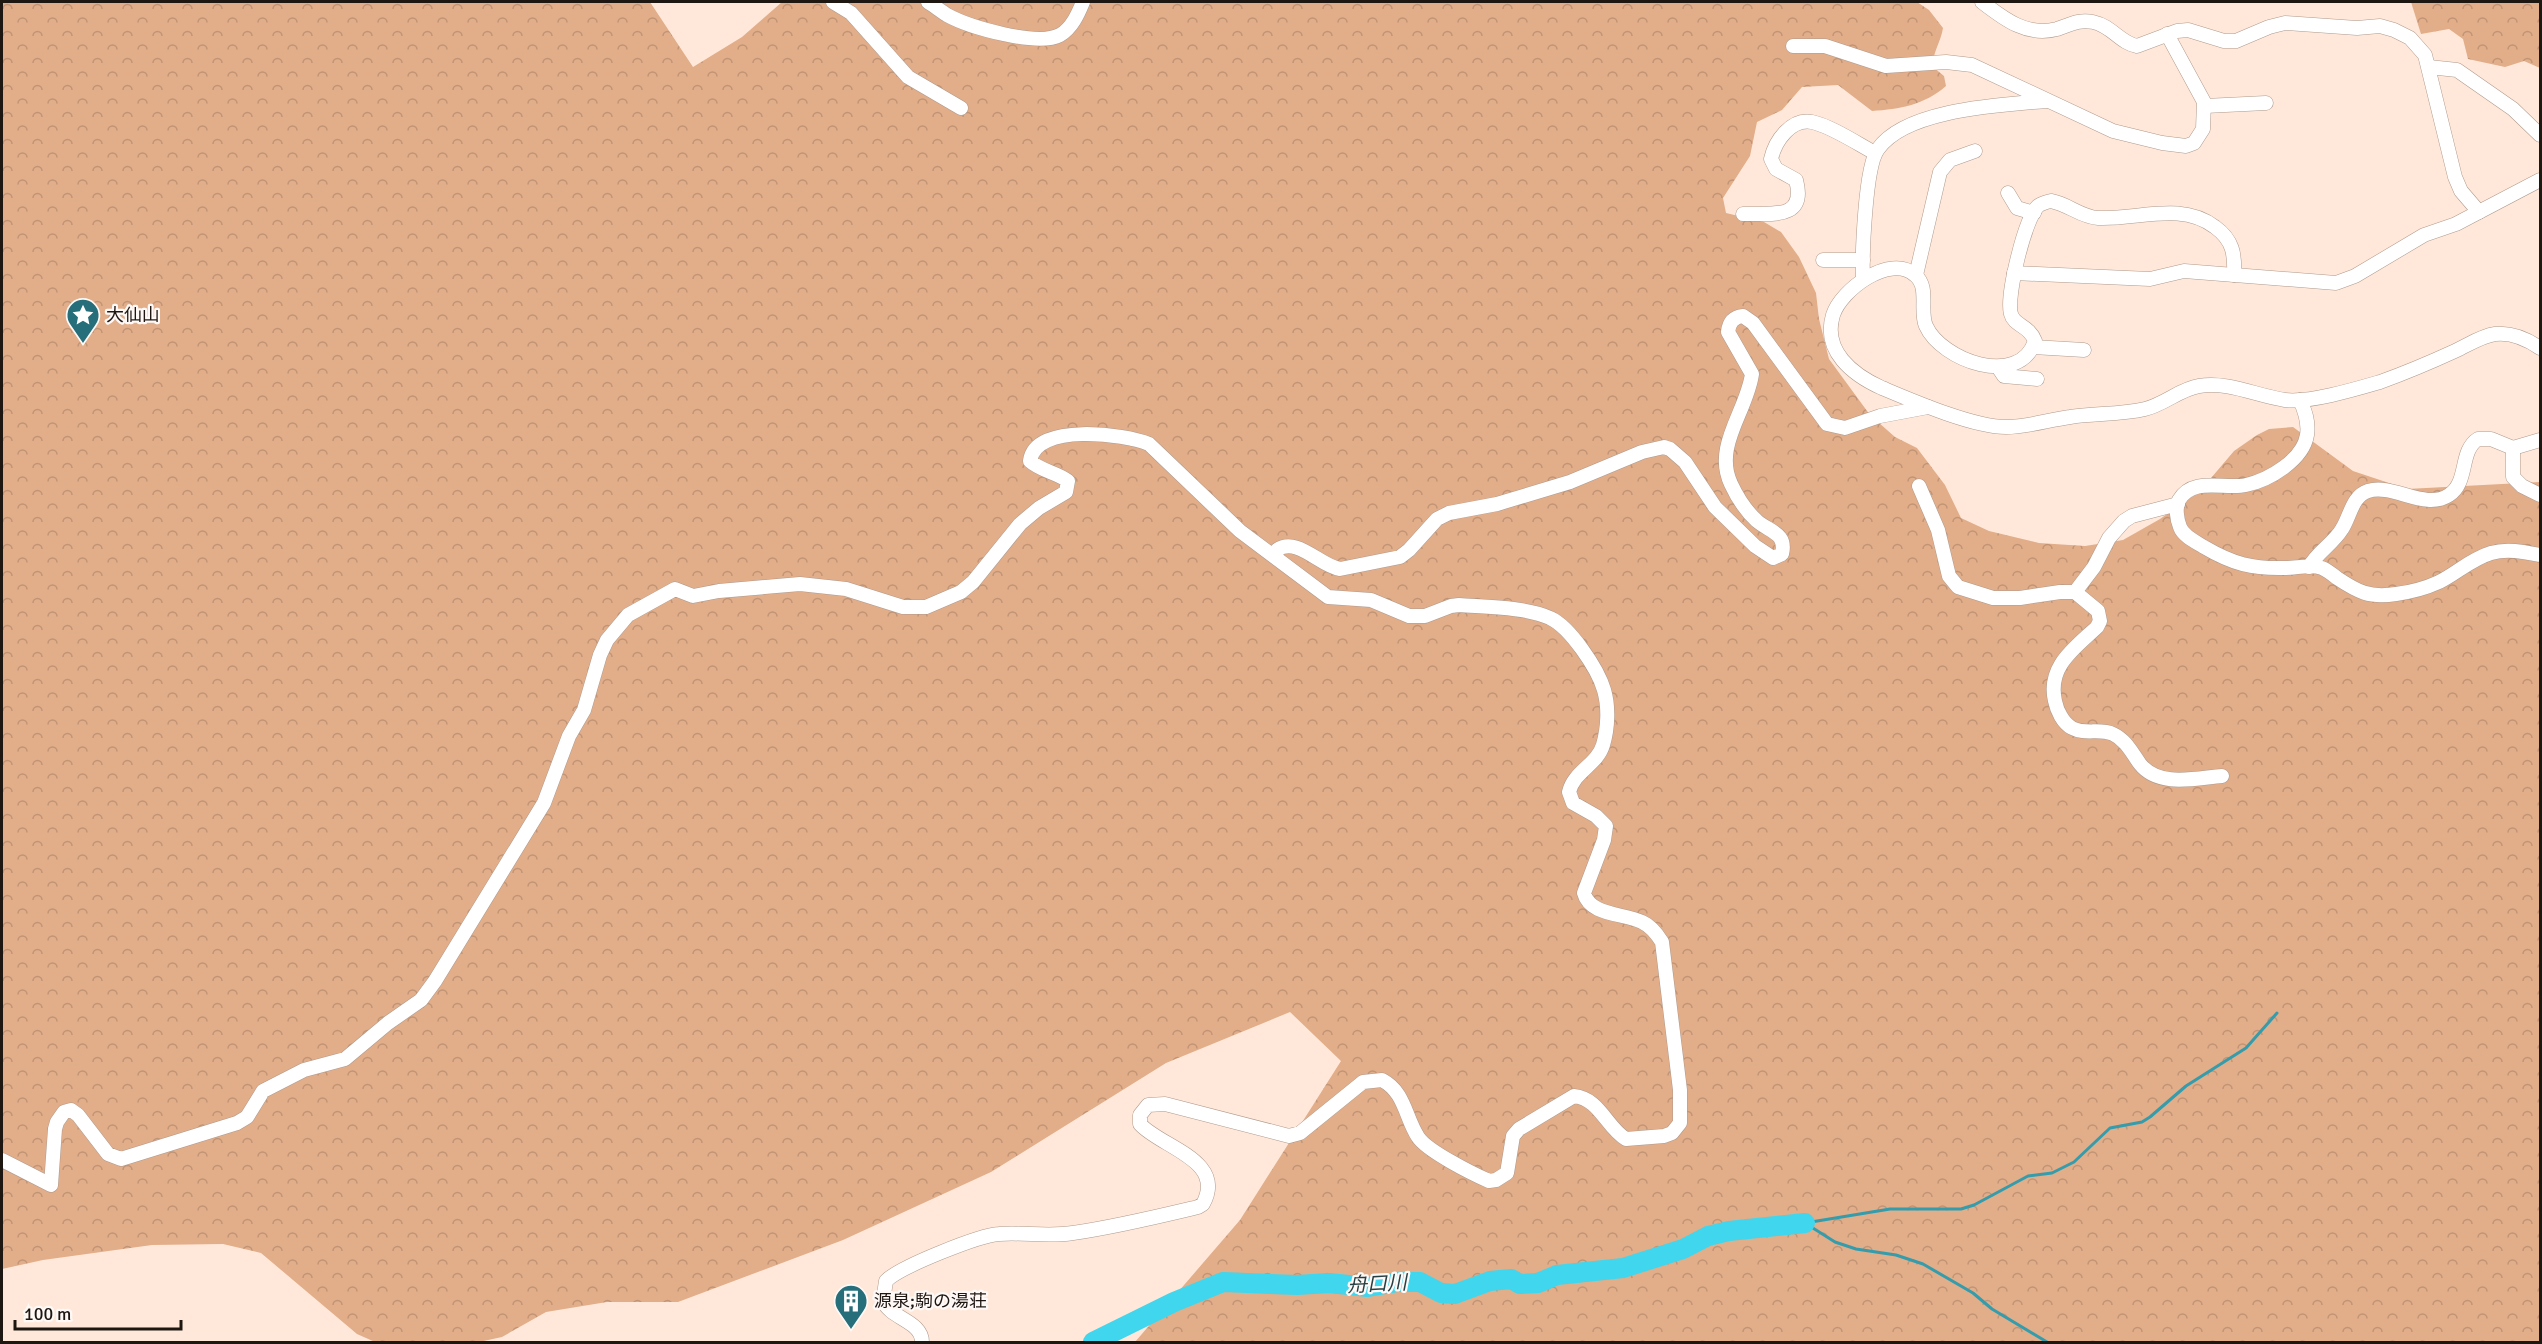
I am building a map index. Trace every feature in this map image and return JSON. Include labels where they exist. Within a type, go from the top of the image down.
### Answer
[{"type":"street","points":[[833,2],[851,13],[908,77],[961,108]]},
{"type":"street","points":[[928,2],[948,15],[975,27],[1028,38],[1047,39],[1060,35],[1074,22],[1083,2]]},
{"type":"street","points":[[1982,2],[2016,25],[2030,31],[2059,29],[2080,21],[2092,22],[2110,29],[2121,39],[2137,46],[2145,45],[2167,34],[2188,30],[2224,41],[2236,41],[2285,23],[2357,28],[2380,26],[2410,38],[2421,47],[2428,67],[2455,177],[2461,191],[2479,212]]},
{"type":"street","points":[[1793,46],[1825,46],[1886,66],[1946,62],[1972,65],[2113,131],[2176,146],[2194,143],[2199,138],[2205,117],[2205,106],[2200,91],[2167,34]]},
{"type":"street","points":[[2428,67],[2457,70],[2514,110],[2541,135]]},
{"type":"street","points":[[1863,280],[1870,171],[1875,153],[1890,137],[1924,120],[1976,108],[2046,101]]},
{"type":"street","points":[[2205,106],[2266,103]]},
{"type":"street","points":[[1743,214],[1788,212],[1794,208],[1798,189],[1796,180],[1776,169],[1771,159],[1778,142],[1786,131],[1796,125],[1813,122],[1875,153]]},
{"type":"street","points":[[1975,151],[1950,160],[1940,172],[1916,275],[1923,290],[1925,326],[1938,343],[1982,365],[1998,367],[2021,361],[2033,347],[2035,341],[2029,329],[2014,321],[2011,316],[2014,273],[2037,207],[2051,201],[2090,217],[2115,218],[2185,213],[2199,217],[2211,223],[2227,237],[2235,256],[2234,275]]},
{"type":"street","points":[[2014,273],[2150,279],[2184,271],[2318,283],[2342,282],[2424,235],[2456,224],[2541,180]]},
{"type":"street","points":[[2008,193],[2017,208],[2034,213]]},
{"type":"street","points":[[1823,260],[1863,260]]},
{"type":"street","points":[[1916,275],[1910,272],[1884,270],[1863,280],[1841,299],[1835,309],[1832,328],[1836,353],[1855,373],[1874,384],[1928,407],[1983,423],[2009,427],[2069,417],[2124,414],[2144,409],[2199,386],[2214,386],[2287,400],[2300,400],[2348,391],[2381,381],[2494,334],[2519,336],[2541,348]]},
{"type":"street","points":[[1276,557],[1277,550],[1293,546],[1330,567],[1340,569],[1400,556],[1409,550],[1437,519],[1449,513],[1497,504],[1570,482],[1642,452],[1664,447],[1670,448],[1685,462],[1715,507],[1755,546],[1773,558],[1778,557],[1782,554],[1784,547],[1780,537],[1757,522],[1741,501],[1728,477],[1726,448],[1752,374],[1728,332],[1732,321],[1737,317],[1743,316],[1753,323],[1827,424],[1845,428],[1880,416],[1928,407]]},
{"type":"street","points":[[2033,347],[2085,350]]},
{"type":"street","points":[[1998,367],[2004,376],[2037,379]]},
{"type":"street","points":[[2300,400],[2307,418],[2307,433],[2299,450],[2289,462],[2247,485],[2198,486],[2184,494],[2178,504],[2181,531],[2197,543],[2231,561],[2253,568],[2325,569],[2362,594],[2393,594],[2428,587],[2471,561],[2490,553],[2503,551],[2541,555]]},
{"type":"street","points":[[2,1160],[51,1185],[57,1122],[60,1115],[68,1110],[78,1115],[108,1154],[121,1159],[237,1123],[247,1117],[263,1091],[304,1070],[345,1059],[388,1023],[421,1000],[467,930],[544,803],[569,736],[584,710],[600,655],[607,640],[628,615],[670,590],[679,590],[693,596],[720,591],[800,584],[846,589],[903,607],[926,607],[956,596],[973,582],[1020,524],[1039,508],[1066,492],[1068,481],[1030,461],[1034,451],[1043,444],[1068,434],[1111,435],[1149,444],[1240,531],[1328,597],[1371,600],[1409,616],[1425,616],[1459,605],[1539,614],[1551,618],[1558,624],[1580,647],[1600,680],[1606,706],[1606,731],[1600,754],[1574,779],[1569,792],[1573,803],[1596,816],[1606,826],[1604,840],[1584,893],[1585,900],[1598,909],[1642,922],[1656,933],[1662,942],[1680,1090],[1680,1123],[1672,1133],[1664,1136],[1626,1139],[1588,1100],[1574,1096],[1520,1129],[1513,1136],[1507,1173],[1496,1180],[1489,1180],[1453,1162],[1419,1139],[1398,1092],[1382,1080],[1362,1082],[1300,1133],[1289,1136],[1166,1104],[1148,1105],[1140,1115],[1140,1124],[1156,1137],[1192,1157],[1200,1166],[1206,1179],[1207,1190],[1203,1204],[1163,1216],[1071,1233],[1000,1234],[984,1237],[900,1270],[886,1281],[883,1301],[894,1315],[922,1334],[922,1342]]},
{"type":"street","points":[[2309,567],[2318,554],[2335,540],[2344,527],[2356,499],[2366,492],[2377,490],[2418,498],[2443,498],[2451,494],[2458,484],[2473,442],[2483,438],[2513,448],[2541,440]]},
{"type":"street","points":[[2513,448],[2513,477],[2522,486],[2541,495]]},
{"type":"street","points":[[1919,486],[1938,530],[1949,576],[1958,587],[1994,598],[2020,598],[2075,592],[2098,611],[2100,621],[2097,627],[2062,661],[2054,675],[2055,702],[2066,723],[2081,731],[2115,735],[2128,746],[2145,770],[2160,779],[2222,776]]},
{"type":"street","points":[[2075,592],[2094,567],[2109,538],[2124,521],[2132,516],[2178,504]]},
{"type":"green space","points":[[2,2],[650,2],[693,67],[742,37],[782,2],[1917,2],[1929,10],[1943,28],[1933,67],[1944,76],[1946,86],[1920,102],[1872,111],[1838,85],[1802,87],[1782,110],[1757,122],[1750,156],[1723,198],[1726,213],[1764,222],[1781,232],[1799,257],[1816,293],[1819,319],[1829,359],[1870,415],[1895,437],[1917,448],[1945,485],[1961,518],[1989,531],[2039,543],[2085,546],[2123,540],[2160,519],[2200,491],[2234,451],[2257,435],[2269,429],[2293,427],[2353,471],[2407,489],[2540,482],[2540,1342],[1135,1342],[1240,1220],[1341,1061],[1290,1012],[1166,1063],[991,1172],[843,1240],[678,1302],[607,1302],[546,1312],[502,1337],[479,1342],[375,1342],[357,1334],[261,1253],[223,1244],[152,1245],[43,1260],[2,1269]]},
{"type":"green space","points":[[2411,2],[2540,2],[2540,68],[2524,61],[2505,67],[2468,59],[2463,39],[2449,29],[2421,34]]},
{"type":"waterway","points":[[1805,1223],[1890,1209],[1961,1209],[1974,1205],[2028,1176],[2052,1173],[2074,1162],[2110,1128],[2142,1122],[2150,1117],[2186,1086],[2246,1048],[2277,1013]]},
{"type":"waterway","points":[[1805,1223],[1835,1242],[1856,1249],[1896,1255],[1923,1264],[1973,1293],[1992,1309],[2047,1342]]},
{"type":"waterway","name":"舟口川","points":[[1093,1342],[1174,1302],[1223,1282],[1297,1285],[1329,1283],[1368,1287],[1398,1282],[1420,1282],[1441,1293],[1455,1294],[1490,1281],[1511,1279],[1520,1284],[1538,1283],[1557,1275],[1623,1268],[1683,1249],[1708,1236],[1729,1231],[1805,1223]]},
{"type":"place","name":"大仙山","points":[[83,344]]},
{"type":"place","name":"源泉;駒の湯荘","points":[[851,1330]]}]
